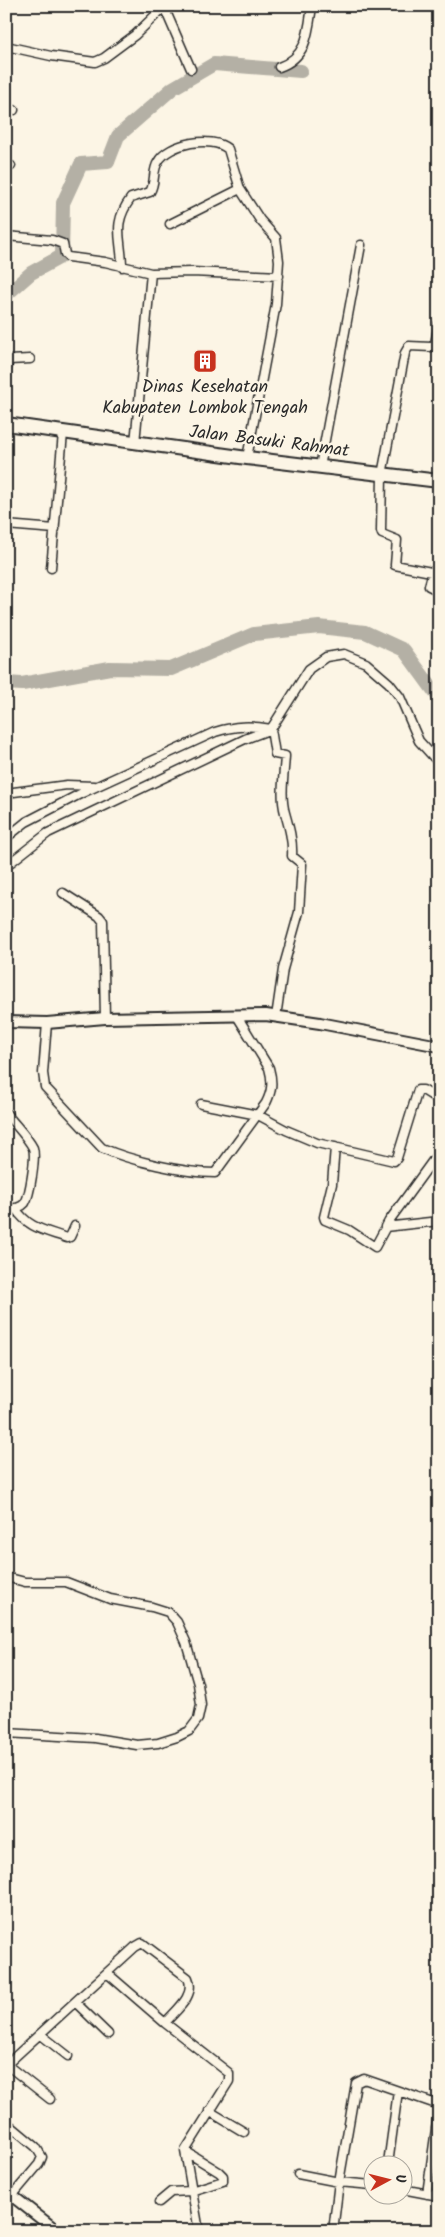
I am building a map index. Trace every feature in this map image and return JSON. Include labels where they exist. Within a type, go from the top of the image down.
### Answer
[{"type":"main road","name":"Jalan Basuki Rahmat","points":[[6,424],[247,458],[439,481]]},
{"type":"street","points":[[279,67],[300,54],[305,42],[312,6]]},
{"type":"street","points":[[6,46],[51,56],[95,62],[106,57],[135,35],[164,7],[191,69]]},
{"type":"street","points":[[122,267],[118,237],[120,217],[131,198],[150,192],[156,166],[165,152],[191,143],[206,142],[224,145],[231,154],[240,189],[260,220],[276,238],[280,261],[276,304],[247,458]]},
{"type":"street","points":[[170,224],[240,189]]},
{"type":"street","points":[[6,236],[52,240],[63,244],[65,254],[68,257],[105,262],[151,273],[192,272],[279,276]]},
{"type":"street","points":[[320,467],[361,245]]},
{"type":"street","points":[[135,443],[151,273]]},
{"type":"street","points":[[439,323],[435,344],[431,347],[414,345],[406,350],[382,475],[381,531],[382,534],[397,540],[394,564],[431,572],[432,576],[428,586],[439,591]]},
{"type":"street","points":[[6,371],[9,360],[30,359]]},
{"type":"street","points":[[51,568],[63,433]]},
{"type":"street","points":[[6,525],[55,529]]},
{"type":"street","points":[[6,866],[48,833],[239,742],[271,729],[309,669],[326,657],[344,654],[366,663],[389,683],[400,697],[419,741],[439,763]]},
{"type":"street","points":[[6,838],[26,822],[96,786],[215,732],[249,725],[271,729]]},
{"type":"street","points":[[271,729],[275,754],[285,756],[285,813],[288,818],[292,856],[301,863],[302,870],[299,912],[283,969],[276,1017]]},
{"type":"street","points":[[6,793],[67,785],[96,786]]},
{"type":"street","points":[[63,893],[99,916],[103,921],[105,1018]]},
{"type":"street","points":[[47,1023],[43,1073],[45,1087],[53,1098],[102,1148],[115,1154],[196,1173],[215,1173],[258,1115],[272,1090],[272,1078],[269,1068],[237,1016]]},
{"type":"street","points":[[6,1022],[47,1023],[105,1018],[276,1017],[320,1023],[439,1046]]},
{"type":"street","points":[[202,1104],[258,1115],[317,1143],[395,1160],[415,1094],[421,1089],[439,1100]]},
{"type":"street","points":[[6,1113],[33,1151],[33,1167],[25,1203],[15,1208],[6,1209]]},
{"type":"street","points":[[335,1147],[332,1184],[324,1217],[325,1220],[349,1230],[375,1247],[386,1227],[439,1152]]},
{"type":"street","points":[[15,1208],[24,1220],[32,1226],[67,1238],[70,1237],[75,1226]]},
{"type":"street","points":[[386,1227],[439,1221]]},
{"type":"street","points":[[6,1577],[26,1582],[66,1582],[110,1599],[152,1606],[168,1612],[177,1622],[186,1642],[198,1684],[200,1705],[198,1718],[189,1731],[158,1743],[137,1745],[95,1738],[6,1733]]},
{"type":"street","points":[[50,2099],[6,2065],[135,1947],[143,1944],[188,1978],[191,1988],[189,1995],[165,2023]]},
{"type":"street","points":[[107,1973],[165,2023],[229,2073],[229,2082],[185,2151],[200,2231]]},
{"type":"street","points":[[75,2002],[108,2034]]},
{"type":"street","points":[[40,2034],[68,2056]]},
{"type":"street","points":[[333,2231],[339,2182],[356,2083],[364,2079],[439,2106],[427,2194]]},
{"type":"street","points":[[389,2154],[398,2091]]},
{"type":"street","points":[[209,2111],[244,2132]]},
{"type":"street","points":[[6,2122],[36,2147],[42,2158],[40,2164],[9,2194],[57,2231]]},
{"type":"street","points":[[159,2202],[171,2192],[191,2190],[221,2183],[224,2180],[219,2172],[185,2151]]},
{"type":"street","points":[[298,2174],[339,2182],[362,2184]]},
{"type":"street","points":[[412,2192],[439,2196]]},
{"type":"waterway","points":[[6,295],[31,273],[62,256],[63,203],[81,164],[108,162],[118,136],[173,88],[214,64],[301,71]]},
{"type":"waterway","points":[[6,683],[22,684],[110,668],[171,669],[254,634],[319,627],[365,632],[404,650],[439,698]]},
{"type":"place","name":"Dinas Kesehatan Kabupaten Lombok Tengah","points":[[205,361]]}]
